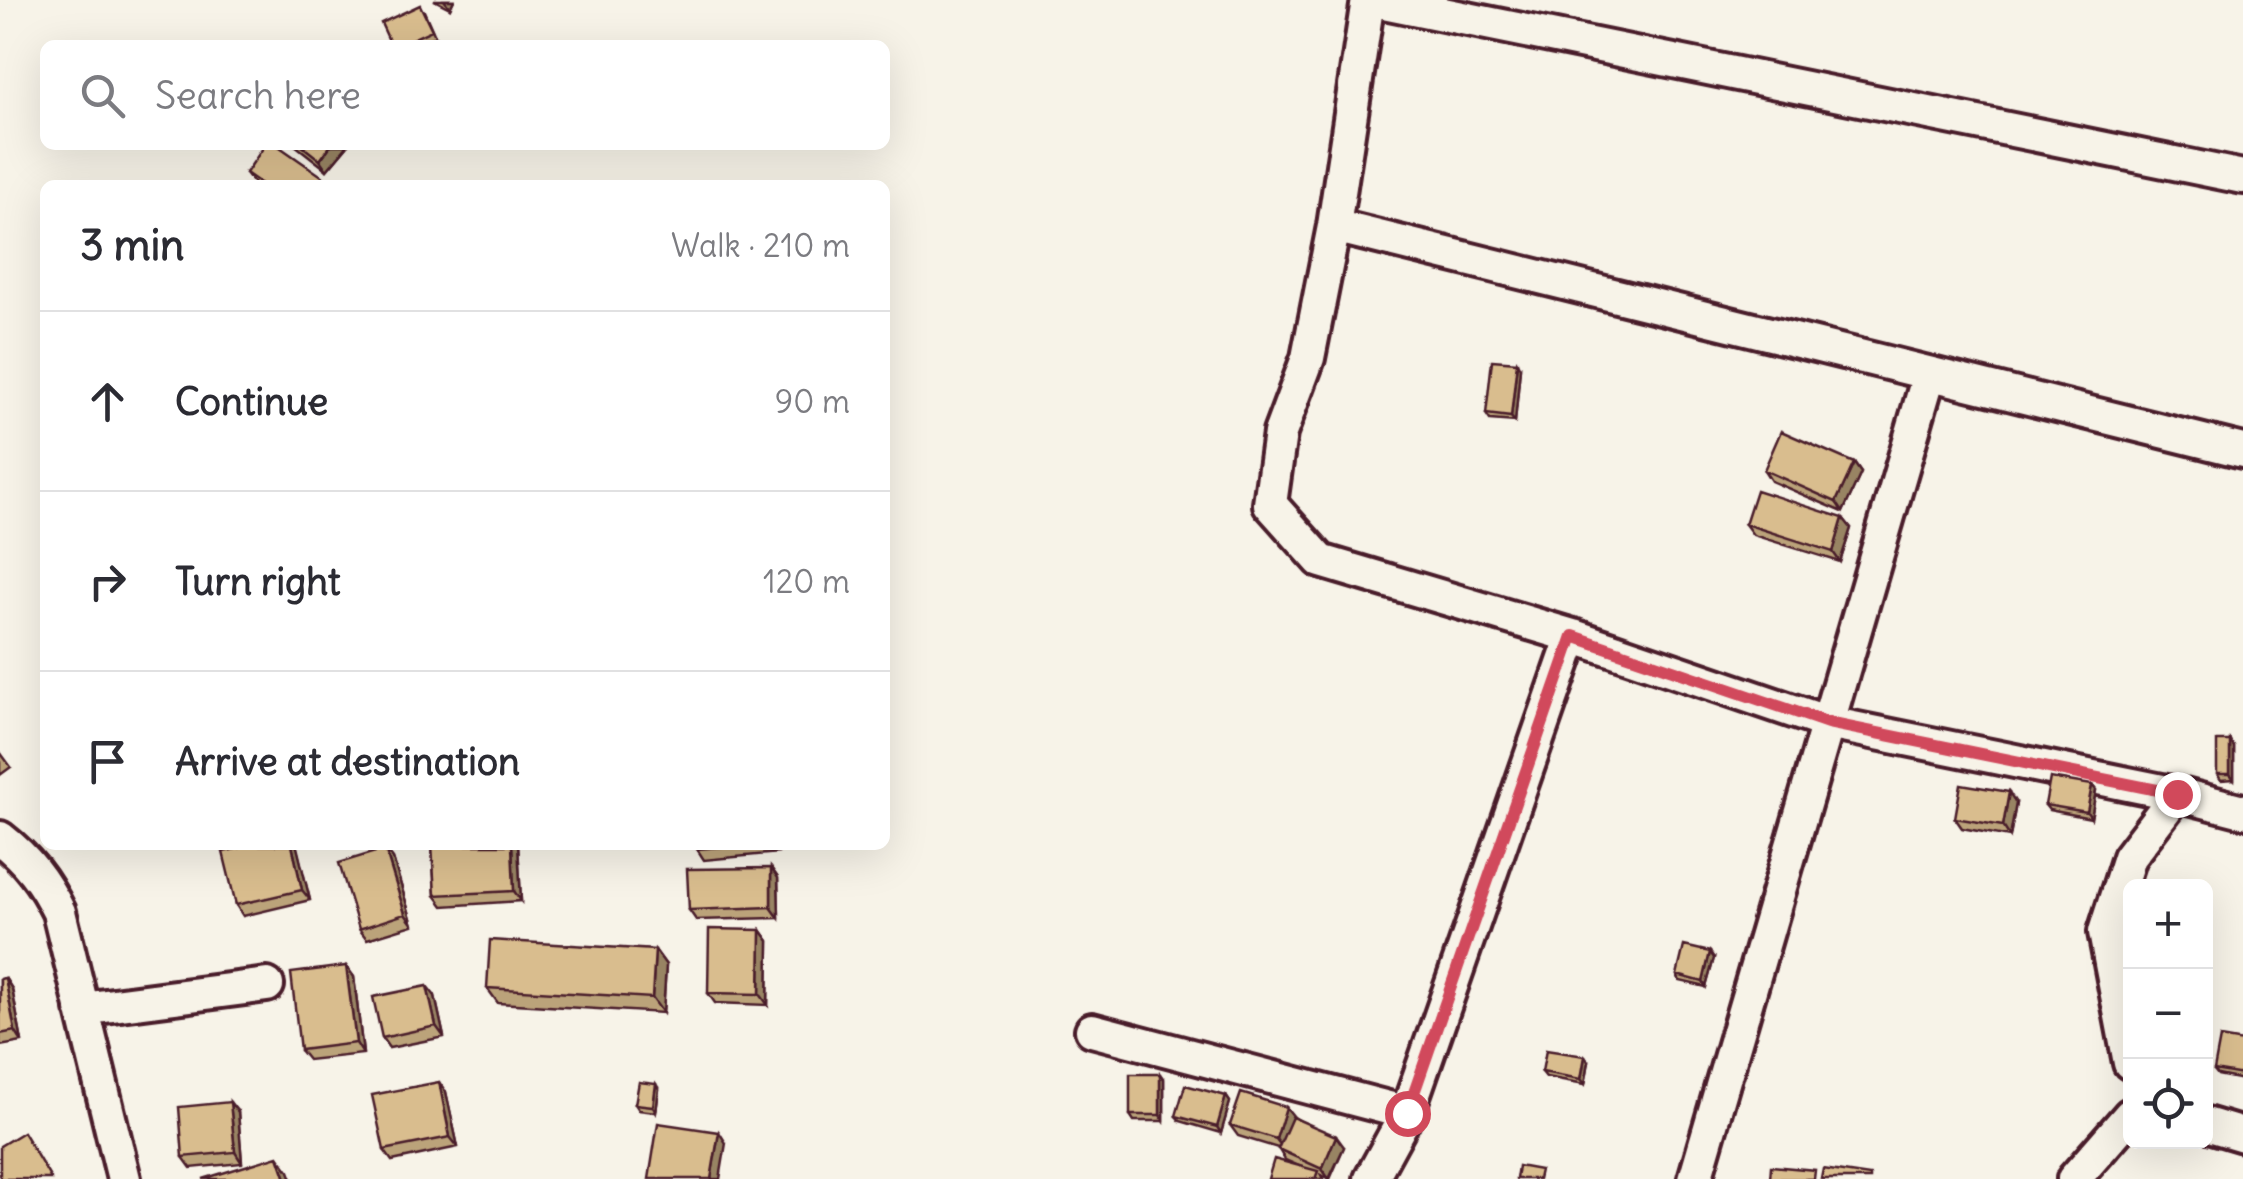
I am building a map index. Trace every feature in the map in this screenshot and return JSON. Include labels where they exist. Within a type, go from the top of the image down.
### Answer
[{"type":"street","points":[[2243,177],[1371,0],[1308,358],[1280,433],[1270,504],[1322,561],[1573,636],[1828,723],[2243,811]]},
{"type":"street","points":[[1334,226],[1929,376],[2243,450]]},
{"type":"street","points":[[1695,1179],[1929,376]]},
{"type":"street","points":[[1371,1179],[1407,1113],[1573,636]]},
{"type":"street","points":[[2129,1059],[2105,932],[2129,858],[2177,794]]},
{"type":"street","points":[[0,838],[24,856],[46,885],[59,912],[124,1179]]},
{"type":"street","points":[[82,1009],[267,985]]},
{"type":"street","points":[[1092,1030],[1407,1113]]},
{"type":"street","points":[[2074,1179],[2123,1123]]},
{"type":"street","points":[[2213,1126],[2243,1135]]},
{"type":"building","points":[[420,5],[432,30],[410,40],[389,40],[381,23]]},
{"type":"building","points":[[262,150],[284,150],[326,179],[256,180],[246,173]]},
{"type":"building","points":[[307,150],[327,150],[320,160]]},
{"type":"building","points":[[1492,360],[1517,362],[1511,417],[1486,414]]},
{"type":"building","points":[[1781,431],[1854,463],[1836,502],[1764,470]]},
{"type":"building","points":[[1756,490],[1843,518],[1833,552],[1745,524]]},
{"type":"building","points":[[2217,741],[2230,741],[2230,774],[2217,774]]},
{"type":"building","points":[[2050,778],[2092,785],[2087,812],[2045,805]]},
{"type":"building","points":[[1961,784],[2009,792],[2003,826],[1955,818]]},
{"type":"building","points":[[293,850],[302,890],[236,905],[223,852]]},
{"type":"building","points":[[385,850],[405,914],[359,929],[339,863]]},
{"type":"building","points":[[432,850],[512,850],[514,891],[435,895]]},
{"type":"building","points":[[771,868],[771,907],[689,910],[687,869]]},
{"type":"building","points":[[709,929],[761,930],[760,994],[708,993]]},
{"type":"building","points":[[490,940],[655,950],[652,998],[487,988]]},
{"type":"building","points":[[1684,946],[1710,952],[1703,982],[1677,975]]},
{"type":"building","points":[[346,966],[356,1043],[300,1050],[291,973]]},
{"type":"building","points":[[5,978],[15,1031],[0,1034],[0,979]]},
{"type":"building","points":[[427,986],[436,1026],[382,1038],[373,997]]},
{"type":"building","points":[[2220,1038],[2243,1042],[2243,1075],[2214,1070]]},
{"type":"building","points":[[1546,1050],[1585,1056],[1581,1079],[1542,1072]]},
{"type":"building","points":[[1130,1074],[1160,1074],[1160,1115],[1130,1115]]},
{"type":"building","points":[[439,1082],[450,1137],[384,1150],[372,1095]]},
{"type":"building","points":[[639,1082],[656,1084],[653,1106],[635,1104]]},
{"type":"building","points":[[1185,1085],[1226,1096],[1217,1127],[1176,1116]]},
{"type":"building","points":[[1241,1093],[1286,1107],[1276,1139],[1230,1125]]},
{"type":"building","points":[[230,1102],[235,1152],[183,1157],[179,1107]]},
{"type":"building","points":[[1292,1117],[1336,1136],[1322,1169],[1278,1149]]},
{"type":"building","points":[[658,1123],[719,1132],[711,1179],[649,1179]]},
{"type":"building","points":[[23,1132],[51,1179],[0,1179],[0,1146]]},
{"type":"building","points":[[278,1156],[286,1179],[203,1179]]},
{"type":"building","points":[[1274,1159],[1318,1171],[1315,1179],[1268,1179]]},
{"type":"building","points":[[1518,1166],[1540,1170],[1538,1179],[1516,1179]]},
{"type":"building","points":[[1771,1166],[1815,1170],[1814,1179],[1770,1179]]},
{"type":"building","points":[[1823,1169],[1870,1176],[1870,1179],[1821,1179]]},
{"type":"route","points":[[1407,1113],[1573,636],[1828,723],[2177,794]]}]
